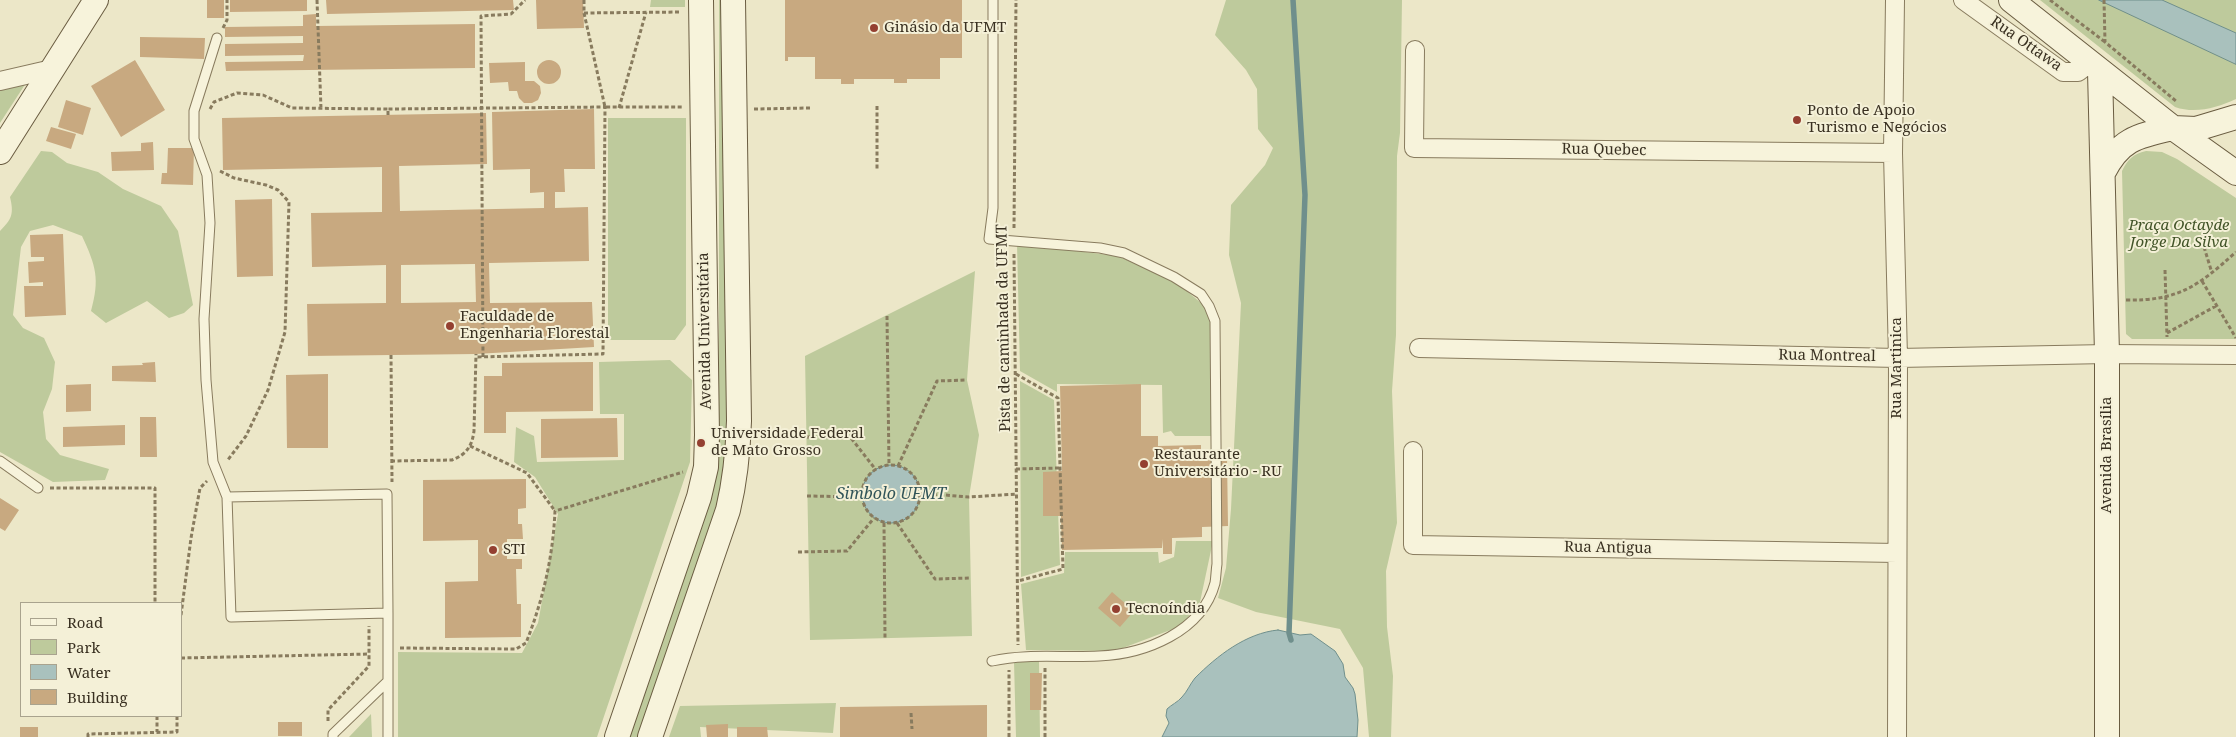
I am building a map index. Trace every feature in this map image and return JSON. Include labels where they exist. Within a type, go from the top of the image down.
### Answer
[{"type":"street","points":[[0,152],[96,0]]},
{"type":"street","points":[[650,737],[728,510],[737,466],[739,421],[733,0]]},
{"type":"street","name":"Rua Martinica","points":[[1895,0],[1893,153],[1898,358],[1897,737]]},
{"type":"street","name":"Rua Ottawa","points":[[1963,0],[2063,72],[2078,72],[2095,67]]},
{"type":"street","points":[[2011,0],[2095,67],[2184,129],[2236,173]]},
{"type":"street","name":"Avenida Universitária","points":[[617,737],[699,497],[706,467],[707,435],[692,6]]},
{"type":"street","name":"Rua Quebec","points":[[1415,50],[1414,148],[1893,153]]},
{"type":"street","name":"Avenida Brasília","points":[[2095,67],[2103,174],[2107,354],[2108,737]]},
{"type":"street","points":[[0,81],[52,69]]},
{"type":"street","points":[[2103,174],[2113,156],[2124,145],[2139,137],[2236,117]]},
{"type":"street","name":"Rua Montreal","points":[[1419,348],[1898,358],[2107,354],[2236,356]]},
{"type":"street","name":"Rua Antigua","points":[[1413,451],[1413,545],[1897,553]]},
{"type":"lane","points":[[992,0],[993,208],[989,239],[1100,248],[1124,253],[1174,276],[1201,294],[1209,306],[1215,321],[1217,564],[1215,583],[1193,620],[1182,630],[1156,644],[1121,654],[1101,656],[1014,656],[992,661]]},
{"type":"lane","points":[[217,38],[194,111],[194,138],[207,175],[210,223],[204,328],[213,462],[227,497],[231,617],[388,614]]},
{"type":"lane","points":[[0,461],[38,488]]},
{"type":"lane","points":[[227,497],[387,494],[388,737]]},
{"type":"lane","points":[[333,737],[333,734],[388,681]]},
{"type":"path","points":[[317,0],[321,108]]},
{"type":"path","points":[[483,357],[481,16],[511,14],[525,0]]},
{"type":"path","points":[[391,461],[452,460],[461,456],[470,446],[474,431],[476,355],[483,357],[604,354],[605,107],[584,13],[584,0]]},
{"type":"path","name":"Pista de caminhada da UFMT","points":[[1009,737],[1018,582],[1014,241],[1016,0]]},
{"type":"path","points":[[2050,0],[2105,42],[2180,104]]},
{"type":"path","points":[[2104,0],[2105,42]]},
{"type":"path","points":[[584,13],[646,12],[692,6]]},
{"type":"path","points":[[619,108],[646,12]]},
{"type":"path","points":[[207,116],[214,102],[237,93],[264,95],[292,108],[684,107]]},
{"type":"path","points":[[877,106],[877,169]]},
{"type":"path","points":[[754,109],[810,108]]},
{"type":"path","points":[[388,109],[388,115]]},
{"type":"path","points":[[182,608],[200,488],[232,455],[246,436],[268,390],[285,332],[290,202],[278,190],[266,185],[234,178],[216,169]]},
{"type":"path","points":[[2204,246],[2212,273]]},
{"type":"path","points":[[2124,300],[2166,297],[2183,292],[2202,281],[2236,252]]},
{"type":"path","points":[[2165,270],[2168,339]]},
{"type":"path","points":[[2202,281],[2216,306],[2234,331],[2236,338]]},
{"type":"path","points":[[2167,334],[2216,306]]},
{"type":"path","points":[[887,316],[890,465]]},
{"type":"path","points":[[391,355],[392,484]]},
{"type":"path","points":[[1016,374],[1058,398],[1063,569],[1018,582]]},
{"type":"path","points":[[898,466],[937,381],[967,380]]},
{"type":"path","points":[[806,437],[851,438],[876,470]]},
{"type":"path","points":[[388,649],[516,649],[526,643],[549,573],[554,544],[555,511],[527,473],[470,446]]},
{"type":"path","points":[[890,465],[898,466],[913,475],[918,483],[920,493],[919,503],[914,512],[907,519],[897,523],[884,523],[874,518],[864,507],[862,497],[866,481],[876,470],[890,465]]},
{"type":"path","points":[[1016,469],[1060,468]]},
{"type":"path","points":[[555,511],[686,471]]},
{"type":"path","points":[[38,488],[155,488],[155,602]]},
{"type":"path","points":[[920,493],[969,497],[1017,494]]},
{"type":"path","points":[[807,496],[862,497]]},
{"type":"path","points":[[798,552],[847,551],[874,518]]},
{"type":"path","points":[[884,523],[885,638]]},
{"type":"path","points":[[897,523],[935,579],[970,578]]},
{"type":"path","points":[[328,728],[328,710],[369,666],[368,614]]},
{"type":"path","points":[[182,658],[369,654]]},
{"type":"path","points":[[1045,657],[1045,737]]},
{"type":"path","points":[[911,714],[912,730]]},
{"type":"path","points":[[156,717],[157,732]]},
{"type":"path","points":[[88,737],[88,734],[177,732],[177,717]]},
{"type":"path","points":[[141,732],[142,737]]},
{"type":"green space","points":[[651,0],[685,0],[685,7],[650,7]]},
{"type":"green space","points":[[719,0],[729,0],[733,460],[641,737],[629,737],[719,463]]},
{"type":"green space","points":[[1226,0],[1402,0],[1400,133],[1397,156],[1396,335],[1392,391],[1397,523],[1386,571],[1387,627],[1393,676],[1391,737],[1369,737],[1363,668],[1340,629],[1256,612],[1218,598],[1226,568],[1231,509],[1241,303],[1229,255],[1231,205],[1265,165],[1273,148],[1258,129],[1257,89],[1246,70],[1215,35]]},
{"type":"green space","points":[[2040,0],[2236,0],[2236,99],[2206,109],[2190,110],[2175,107]]},
{"type":"green space","points":[[26,83],[0,123],[0,90]]},
{"type":"green space","points":[[608,118],[686,118],[686,325],[675,340],[608,340]]},
{"type":"green space","points":[[41,151],[52,152],[67,163],[98,172],[123,189],[161,206],[178,231],[193,305],[184,313],[169,318],[147,301],[106,323],[91,311],[96,281],[91,256],[82,236],[53,225],[30,231],[21,247],[13,315],[23,328],[44,338],[55,362],[52,389],[43,412],[46,439],[60,455],[109,469],[105,480],[53,482],[0,452],[0,231],[11,216],[10,197]]},
{"type":"green space","name":"Praça Octayde Jorge Da Silva","points":[[2146,151],[2162,152],[2177,159],[2236,198],[2236,339],[2132,339],[2126,334],[2122,171],[2131,158]]},
{"type":"green space","points":[[1017,244],[1118,256],[1177,283],[1206,307],[1211,324],[1211,436],[1175,436],[1171,431],[1163,433],[1162,385],[1057,384],[1057,392],[1020,371]]},
{"type":"green space","points":[[975,271],[967,380],[979,435],[969,497],[972,636],[810,640],[805,356]]},
{"type":"green space","points":[[670,360],[692,380],[690,462],[597,737],[398,737],[398,652],[522,653],[538,623],[558,514],[535,477],[514,462],[516,427],[534,436],[537,462],[624,460],[624,414],[600,414],[599,362]]},
{"type":"green space","points":[[1020,381],[1054,400],[1060,565],[1021,577]]},
{"type":"green space","points":[[1176,541],[1213,541],[1200,602],[1181,626],[1115,651],[1026,650],[1021,584],[1064,573],[1065,552],[1158,552],[1159,563],[1174,557]]},
{"type":"green space","points":[[1039,661],[1040,737],[1016,737],[1014,662]]},
{"type":"green space","points":[[836,703],[833,733],[700,727],[701,737],[669,737],[680,706]]},
{"type":"green space","points":[[371,714],[372,737],[349,737]]},
{"type":"water","points":[[2099,0],[2162,0],[2236,33],[2236,64]]},
{"type":"water","name":"Simbolo UFMT","points":[[891,465],[902,467],[915,478],[920,494],[918,505],[907,518],[891,523],[880,521],[867,510],[862,494],[864,483],[875,470]]},
{"type":"water","points":[[1278,630],[1300,635],[1311,634],[1335,651],[1343,664],[1345,677],[1355,694],[1358,720],[1357,737],[1162,737],[1169,723],[1166,716],[1167,709],[1180,699],[1195,678],[1222,654],[1243,641],[1266,632]]},
{"type":"building","points":[[207,0],[224,0],[224,18],[207,18]]},
{"type":"building","points":[[230,0],[307,0],[307,11],[230,12]]},
{"type":"building","points":[[326,0],[513,0],[514,10],[327,14]]},
{"type":"building","points":[[536,0],[583,0],[584,28],[537,29]]},
{"type":"building","name":"Ginásio da UFMT","points":[[785,0],[962,0],[962,58],[940,58],[940,79],[907,79],[907,83],[894,83],[894,79],[854,79],[854,84],[841,84],[841,79],[815,79],[815,57],[788,57],[788,61],[785,61]]},
{"type":"building","points":[[316,14],[316,26],[475,24],[475,68],[226,71],[225,62],[303,61],[304,55],[225,56],[225,44],[303,43],[303,36],[225,37],[225,27],[303,26],[303,15]]},
{"type":"building","points":[[140,37],[205,38],[204,59],[140,57]]},
{"type":"building","points":[[135,60],[165,110],[121,137],[91,86]]},
{"type":"building","points":[[549,60],[557,64],[561,72],[557,80],[549,84],[541,80],[537,72],[541,64]]},
{"type":"building","points":[[525,62],[525,81],[534,81],[540,86],[541,93],[538,100],[532,103],[524,103],[519,98],[517,91],[509,91],[508,82],[490,83],[489,63]]},
{"type":"building","points":[[66,100],[91,108],[83,135],[58,127]]},
{"type":"building","points":[[594,109],[595,169],[564,169],[565,192],[555,192],[555,208],[588,207],[589,261],[489,263],[490,303],[592,302],[594,347],[476,354],[308,356],[307,304],[386,303],[386,265],[312,267],[311,213],[382,212],[382,167],[223,170],[222,118],[486,113],[487,164],[399,166],[400,211],[544,208],[544,192],[530,193],[530,169],[493,170],[492,112]],"holes":[[[475,264],[476,302],[401,303],[401,265]]]},
{"type":"building","points":[[51,127],[76,134],[71,149],[46,141]]},
{"type":"building","points":[[153,142],[154,170],[112,171],[111,152],[141,151],[141,143]]},
{"type":"building","points":[[168,148],[194,148],[193,185],[161,184],[162,173],[167,173]]},
{"type":"building","points":[[272,199],[273,276],[237,277],[235,200]]},
{"type":"building","points":[[63,234],[66,315],[25,317],[24,286],[43,286],[43,282],[29,283],[28,262],[44,261],[44,257],[31,257],[30,235]]},
{"type":"building","points":[[155,362],[156,382],[112,381],[112,366],[143,365],[142,363]]},
{"type":"building","name":"Faculdade de Engenharia Florestal","points":[[593,362],[593,411],[506,412],[506,433],[484,433],[484,376],[502,376],[502,363]]},
{"type":"building","points":[[328,374],[328,448],[287,448],[286,375]]},
{"type":"building","points":[[91,384],[91,411],[66,412],[66,385]]},
{"type":"building","name":"Restaurante Universitário - RU","points":[[1141,384],[1141,436],[1158,436],[1158,446],[1201,445],[1201,457],[1227,456],[1228,526],[1202,527],[1202,537],[1172,538],[1172,554],[1163,554],[1163,539],[1162,548],[1062,550],[1061,516],[1043,516],[1043,472],[1062,471],[1060,386]]},
{"type":"building","points":[[140,417],[156,417],[157,457],[140,457]]},
{"type":"building","points":[[617,418],[618,457],[541,458],[541,419]]},
{"type":"building","points":[[125,425],[125,445],[63,447],[63,427]]},
{"type":"building","name":"STI","points":[[526,479],[526,508],[518,509],[518,524],[522,524],[523,539],[507,539],[507,559],[522,559],[522,569],[516,569],[517,604],[521,604],[521,637],[445,638],[445,582],[478,581],[478,540],[423,541],[423,480]]},
{"type":"building","points":[[0,498],[19,510],[5,531],[0,528]]},
{"type":"building","name":"Tecnoíndia","points":[[1112,592],[1134,611],[1120,627],[1098,608]]},
{"type":"building","points":[[1030,673],[1042,673],[1041,710],[1030,710]]},
{"type":"building","points":[[987,705],[987,737],[840,737],[840,707]]},
{"type":"building","points":[[278,722],[302,722],[302,736],[278,736]]},
{"type":"building","points":[[728,724],[728,737],[707,737],[706,725]]},
{"type":"building","points":[[20,727],[38,727],[38,737],[20,737]]},
{"type":"building","points":[[737,727],[767,727],[768,737],[737,737]]},
{"type":"waterway","points":[[1291,640],[1289,633],[1305,195],[1293,0]]},
{"type":"place","name":"Ginásio da UFMT","points":[[874,28]]},
{"type":"place","name":"Ponto de Apoio Turismo e Negócios","points":[[1797,120]]},
{"type":"place","name":"Faculdade de Engenharia Florestal","points":[[450,326]]},
{"type":"place","name":"Universidade Federal de Mato Grosso","points":[[701,443]]},
{"type":"place","name":"Restaurante Universitário - RU","points":[[1144,464]]},
{"type":"place","name":"STI","points":[[493,550]]},
{"type":"place","name":"Tecnoíndia","points":[[1116,609]]}]
